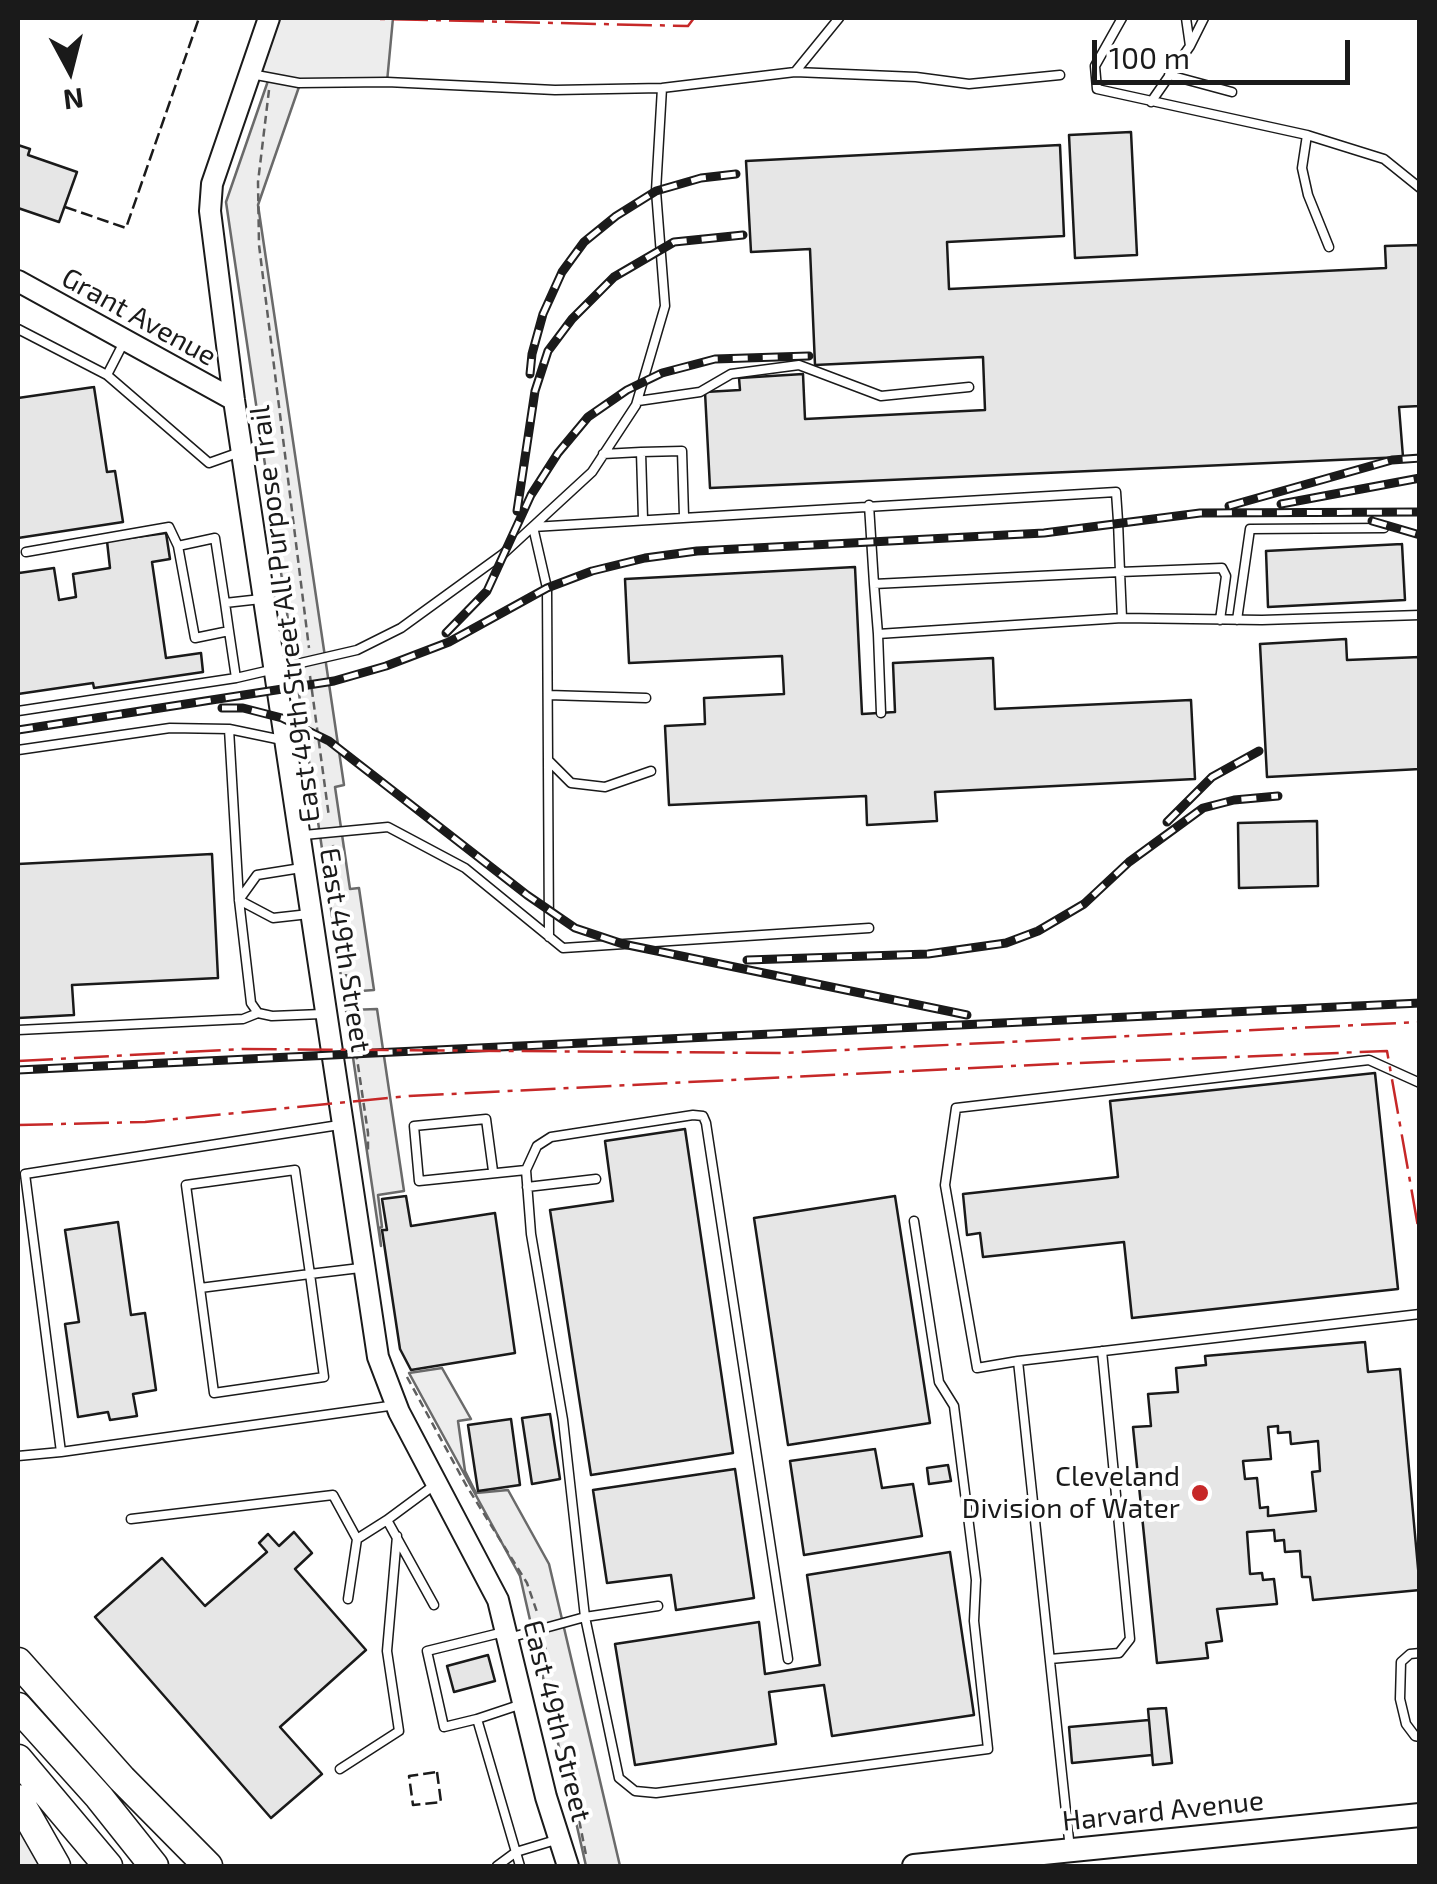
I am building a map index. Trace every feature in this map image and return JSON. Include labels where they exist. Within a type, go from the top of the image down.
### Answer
[{"type":"highway","points":[[18,1662],[122,1779],[208,1866]]},
{"type":"highway","points":[[18,1707],[99,1797],[154,1866]]},
{"type":"highway","points":[[18,1759],[108,1866]]},
{"type":"highway","points":[[18,1799],[56,1866]]},
{"type":"main road","name":"Harvard Avenue","points":[[914,1866],[1420,1815]]},
{"type":"street","name":"East 49th Street","points":[[269,18],[212,184],[210,211],[234,400],[378,1357],[397,1405],[498,1600],[568,1866]]},
{"type":"street","name":"Grant Avenue","points":[[18,281],[234,400]]},
{"type":"lane","points":[[795,72],[840,18]]},
{"type":"lane","points":[[1122,18],[1095,66],[1097,89],[1307,135],[1384,159],[1420,188]]},
{"type":"lane","points":[[1186,18],[1190,46]]},
{"type":"lane","points":[[1151,102],[1190,46],[1204,18]]},
{"type":"lane","points":[[252,74],[300,83],[388,82],[555,90],[662,88],[795,72],[916,77],[969,84],[1060,74]]},
{"type":"lane","points":[[1169,75],[1232,92]]},
{"type":"lane","points":[[18,712],[236,678],[357,650],[401,628],[503,554],[592,472],[638,401],[665,306],[656,191],[662,88]]},
{"type":"lane","points":[[1307,135],[1302,168],[1308,195],[1329,247]]},
{"type":"lane","points":[[18,329],[108,375],[209,463],[242,452]]},
{"type":"lane","points":[[108,375],[125,340]]},
{"type":"lane","points":[[638,401],[700,392],[731,374],[800,365],[881,396],[968,387]]},
{"type":"lane","points":[[603,454],[682,451],[684,516]]},
{"type":"lane","points":[[640,452],[643,519]]},
{"type":"lane","points":[[533,527],[1116,492],[1122,618]]},
{"type":"lane","points":[[869,505],[881,713]]},
{"type":"lane","points":[[26,552],[170,527],[178,546],[195,638],[229,632]]},
{"type":"lane","points":[[533,527],[547,588],[550,937]]},
{"type":"lane","points":[[1236,620],[1250,530],[1384,528]]},
{"type":"lane","points":[[178,546],[214,538],[236,678]]},
{"type":"lane","points":[[874,584],[1222,568],[1226,576],[1220,620]]},
{"type":"lane","points":[[225,603],[265,598]]},
{"type":"lane","points":[[878,634],[1122,618],[1420,616]]},
{"type":"lane","points":[[548,695],[646,698]]},
{"type":"lane","points":[[18,750],[170,728],[229,728],[286,741]]},
{"type":"lane","points":[[229,728],[239,900],[251,1002],[258,1013]]},
{"type":"lane","points":[[549,761],[571,783],[605,788],[651,772]]},
{"type":"lane","points":[[300,836],[388,827],[466,868],[563,948],[869,928]]},
{"type":"lane","points":[[239,900],[257,876],[304,868]]},
{"type":"lane","points":[[239,900],[273,918],[311,914]]},
{"type":"lane","points":[[18,1030],[243,1019],[258,1013],[327,1014]]},
{"type":"lane","points":[[1420,1083],[1369,1060],[956,1108],[945,1185],[977,1368],[1420,1314]]},
{"type":"lane","points":[[788,1659],[706,1123],[702,1116],[693,1115],[552,1137],[536,1146],[526,1170],[586,1617],[619,1778],[635,1790],[656,1793],[988,1748],[974,1621],[976,1580],[954,1406],[938,1382],[914,1221]]},
{"type":"lane","points":[[493,1171],[486,1119],[414,1126],[420,1181],[526,1170]]},
{"type":"lane","points":[[61,1452],[21,1174],[344,1125]]},
{"type":"lane","points":[[295,1170],[324,1377],[214,1394],[200,1288],[186,1185],[295,1170]]},
{"type":"lane","points":[[526,1187],[596,1178]]},
{"type":"lane","points":[[200,1288],[365,1268]]},
{"type":"lane","points":[[1050,1659],[1119,1653],[1130,1640],[1102,1351]]},
{"type":"lane","points":[[1018,1361],[1070,1850]]},
{"type":"lane","points":[[18,1456],[397,1405]]},
{"type":"lane","points":[[357,1539],[436,1483]]},
{"type":"lane","points":[[131,1519],[333,1495],[357,1539],[348,1599]]},
{"type":"lane","points":[[387,1520],[434,1606]]},
{"type":"lane","points":[[340,1769],[399,1731],[386,1650],[397,1536]]},
{"type":"lane","points":[[523,1704],[444,1726],[427,1651],[658,1606]]},
{"type":"lane","points":[[1420,1653],[1410,1654],[1401,1662],[1400,1698],[1406,1724],[1415,1736],[1420,1736]]},
{"type":"lane","points":[[477,1719],[520,1866]]},
{"type":"lane","points":[[497,1866],[516,1852],[559,1840]]},
{"type":"path","name":"East 49th Street All Purpose Trail","points":[[269,110],[258,182],[260,246],[346,939],[351,1022],[368,1133],[368,1163]]},
{"type":"path","points":[[407,1377],[466,1485],[527,1583],[537,1612]]},
{"type":"path","points":[[545,1646],[588,1866]]},
{"type":"shaded area","points":[[265,18],[393,18],[387,82],[300,84],[258,205],[344,785],[335,787],[350,889],[359,888],[374,990],[347,992],[350,1010],[377,1009],[404,1191],[378,1195],[381,1246],[226,202],[269,78],[251,74]]},
{"type":"shaded area","points":[[442,1368],[471,1419],[458,1421],[465,1471],[476,1493],[508,1490],[549,1564],[620,1866],[586,1866],[520,1576],[409,1373]]},
{"type":"shaded area","points":[[18,1799],[56,1866],[18,1866]]},
{"type":"building","points":[[1131,132],[1137,255],[1075,258],[1069,135]]},
{"type":"building","points":[[18,145],[30,149],[28,155],[77,172],[59,222],[18,208]]},
{"type":"building","points":[[1060,145],[1064,236],[947,242],[949,289],[1386,268],[1385,246],[1420,245],[1420,406],[1399,407],[1403,457],[710,488],[705,392],[740,390],[739,378],[803,374],[805,419],[985,410],[983,357],[815,365],[810,249],[751,252],[746,161]]},
{"type":"building","points":[[94,387],[107,472],[115,471],[123,522],[18,538],[18,398]]},
{"type":"building","points":[[166,533],[170,559],[152,562],[166,658],[201,653],[203,672],[94,688],[93,683],[18,694],[18,562],[19,573],[54,568],[59,600],[76,597],[73,574],[110,568],[107,541]]},
{"type":"building","points":[[1402,544],[1405,600],[1268,607],[1266,551]]},
{"type":"building","points":[[855,567],[862,714],[895,712],[893,663],[993,658],[995,709],[1191,700],[1195,779],[935,792],[937,821],[867,825],[866,796],[669,805],[665,726],[705,724],[704,698],[784,694],[782,656],[629,663],[625,579]]},
{"type":"building","points":[[1346,639],[1347,660],[1420,657],[1420,769],[1267,777],[1260,644]]},
{"type":"building","points":[[1317,821],[1318,886],[1239,888],[1238,823]]},
{"type":"building","points":[[212,854],[218,978],[72,985],[74,1015],[18,1018],[18,864]]},
{"type":"building","points":[[1375,1073],[1398,1289],[1132,1318],[1124,1242],[983,1257],[980,1233],[967,1235],[963,1194],[1118,1177],[1110,1101]]},
{"type":"building","points":[[685,1129],[733,1453],[591,1475],[550,1210],[613,1201],[605,1141]]},
{"type":"building","points":[[406,1196],[411,1226],[495,1213],[515,1353],[411,1370],[400,1349],[382,1230],[387,1230],[382,1199]]},
{"type":"building","points":[[895,1196],[930,1423],[788,1445],[754,1218]]},
{"type":"building","points":[[118,1222],[131,1315],[145,1313],[156,1390],[133,1394],[137,1416],[110,1420],[108,1412],[78,1417],[65,1324],[79,1322],[65,1230]]},
{"type":"building","name":"Cleveland Division of Water","points":[[1365,1342],[1368,1372],[1400,1369],[1420,1590],[1313,1600],[1310,1577],[1302,1577],[1300,1551],[1285,1552],[1284,1540],[1275,1541],[1274,1530],[1247,1532],[1250,1574],[1262,1573],[1263,1580],[1274,1579],[1277,1604],[1217,1609],[1222,1641],[1206,1643],[1208,1658],[1157,1663],[1133,1427],[1151,1426],[1148,1394],[1178,1392],[1176,1368],[1206,1365],[1205,1356]],"holes":[[[1278,1426],[1278,1433],[1290,1432],[1291,1444],[1318,1441],[1320,1471],[1312,1472],[1316,1511],[1268,1516],[1268,1507],[1260,1508],[1257,1478],[1245,1479],[1243,1461],[1271,1459],[1268,1427]]]},
{"type":"building","points":[[550,1414],[560,1479],[532,1484],[522,1418]]},
{"type":"building","points":[[511,1419],[520,1485],[478,1491],[468,1425]]},
{"type":"building","points":[[875,1449],[882,1488],[913,1484],[922,1536],[804,1555],[790,1461]]},
{"type":"building","points":[[948,1465],[951,1481],[929,1484],[927,1468]]},
{"type":"building","points":[[735,1469],[754,1598],[676,1610],[671,1575],[607,1583],[593,1490]]},
{"type":"building","points":[[294,1532],[312,1553],[295,1569],[366,1650],[280,1727],[322,1774],[271,1818],[95,1617],[162,1558],[205,1606],[267,1552],[259,1543],[268,1534],[279,1546]]},
{"type":"building","points":[[950,1552],[974,1715],[832,1736],[824,1685],[769,1692],[776,1744],[635,1765],[615,1644],[759,1622],[765,1674],[820,1665],[807,1575]]},
{"type":"building","points":[[488,1655],[495,1681],[454,1692],[447,1666]]},
{"type":"building","points":[[1166,1708],[1172,1763],[1153,1765],[1148,1709]]},
{"type":"building","points":[[1149,1720],[1152,1755],[1072,1763],[1069,1727]]},
{"type":"railway","points":[[530,374],[543,314],[562,272],[584,242],[656,191],[701,178],[736,174]]},
{"type":"railway","points":[[517,511],[535,391],[548,351],[572,319],[614,277],[674,242],[743,235]]},
{"type":"railway","points":[[446,633],[487,591],[531,495],[588,417],[627,390],[662,373],[715,359],[809,356]]},
{"type":"railway","points":[[1229,506],[1392,460],[1420,458]]},
{"type":"railway","points":[[1281,504],[1420,478]]},
{"type":"railway","points":[[18,730],[334,681],[449,642],[547,588],[592,571],[645,558],[697,551],[1044,533],[1200,513],[1420,512]]},
{"type":"railway","points":[[1372,521],[1420,535]]},
{"type":"railway","points":[[222,708],[243,708],[282,718],[329,741],[575,928],[623,944],[967,1015]]},
{"type":"railway","points":[[1167,822],[1212,777],[1259,751]]},
{"type":"railway","points":[[747,960],[928,954],[1006,943],[1038,931],[1084,904],[1129,862],[1203,808],[1234,800],[1278,796]]},
{"type":"railway","points":[[18,1070],[1420,1003]]},
{"type":"fence","points":[[65,207],[126,228],[199,18]]},
{"type":"fence","points":[[437,1772],[441,1802],[413,1805],[409,1776],[437,1772]]},
{"type":"power","points":[[337,18],[688,26],[694,18]]},
{"type":"power","points":[[18,1061],[242,1049],[781,1053],[1420,1022]]},
{"type":"power","points":[[18,1125],[145,1122],[409,1096],[1387,1051],[1420,1238]]},
{"type":"place","name":"Cleveland Division of Water","points":[[1200,1493]]}]
